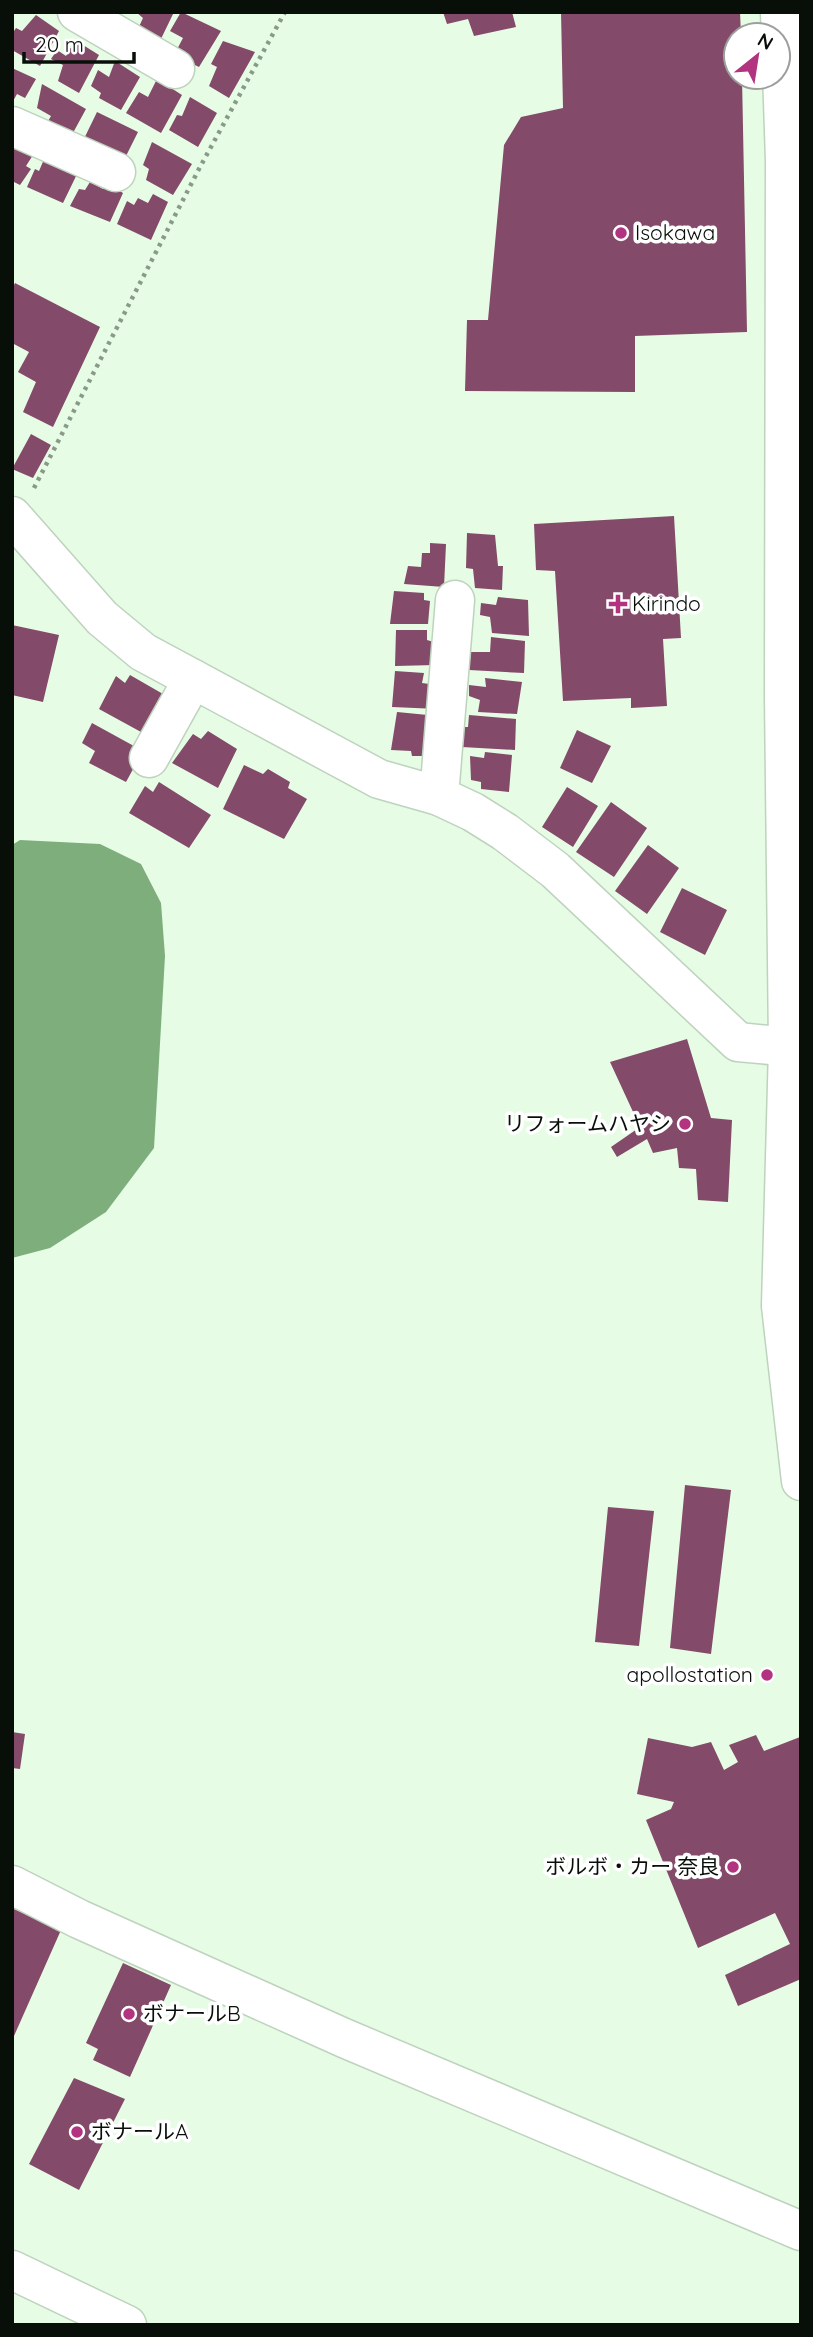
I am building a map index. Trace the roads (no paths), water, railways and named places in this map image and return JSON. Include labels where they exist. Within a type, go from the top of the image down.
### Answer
[{"type":"street","points":[[77,12],[175,69]]},
{"type":"street","points":[[780,12],[785,161],[784,711],[794,1047],[782,1306],[801,1481]]},
{"type":"street","points":[[12,126],[116,172]]},
{"type":"street","points":[[15,519],[102,618],[143,652],[379,779],[439,796],[473,812],[505,832],[555,870],[738,1042],[794,1047]]},
{"type":"street","points":[[439,796],[455,600]]},
{"type":"street","points":[[149,758],[193,679]]},
{"type":"street","points":[[12,1885],[79,1919],[344,2038],[801,2231]]},
{"type":"street","points":[[12,2270],[127,2325]]},
{"type":"place","name":"Isokawa","points":[[621,233]]},
{"type":"place","name":"Kirindo","points":[[618,604]]},
{"type":"place","name":"リフォームハヤシ","points":[[685,1124]]},
{"type":"place","name":"apollostation","points":[[767,1675]]},
{"type":"place","name":"ボルボ・カー 奈良","points":[[733,1867]]},
{"type":"place","name":"ボナールB","points":[[129,2014]]},
{"type":"place","name":"ボナールA","points":[[77,2132]]}]
